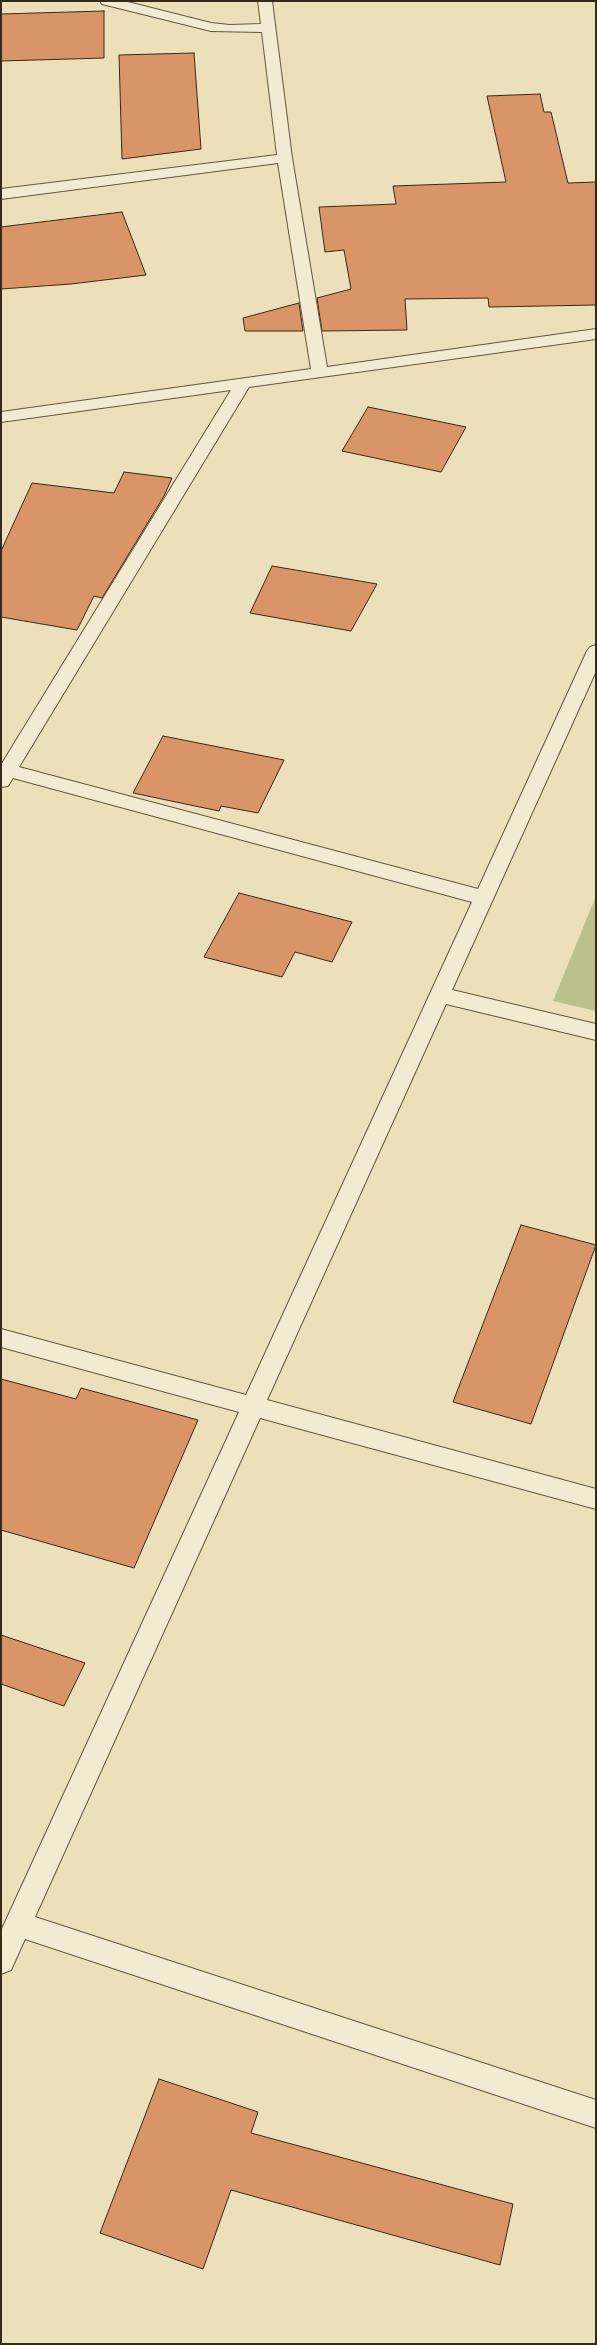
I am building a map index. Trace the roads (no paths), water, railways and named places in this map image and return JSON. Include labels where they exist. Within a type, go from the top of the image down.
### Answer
[{"type":"street","points":[[107,1],[211,27],[230,29],[269,28]]},
{"type":"street","points":[[265,1],[285,158],[320,372]]},
{"type":"street","points":[[1,194],[285,158]]},
{"type":"street","points":[[1,417],[596,334]]},
{"type":"street","points":[[243,384],[4,775],[484,898]]},
{"type":"street","points":[[1,1961],[596,650]]},
{"type":"street","points":[[440,995],[596,1032]]},
{"type":"street","points":[[1,1338],[596,1499]]},
{"type":"street","points":[[18,1924],[596,2114]]}]
